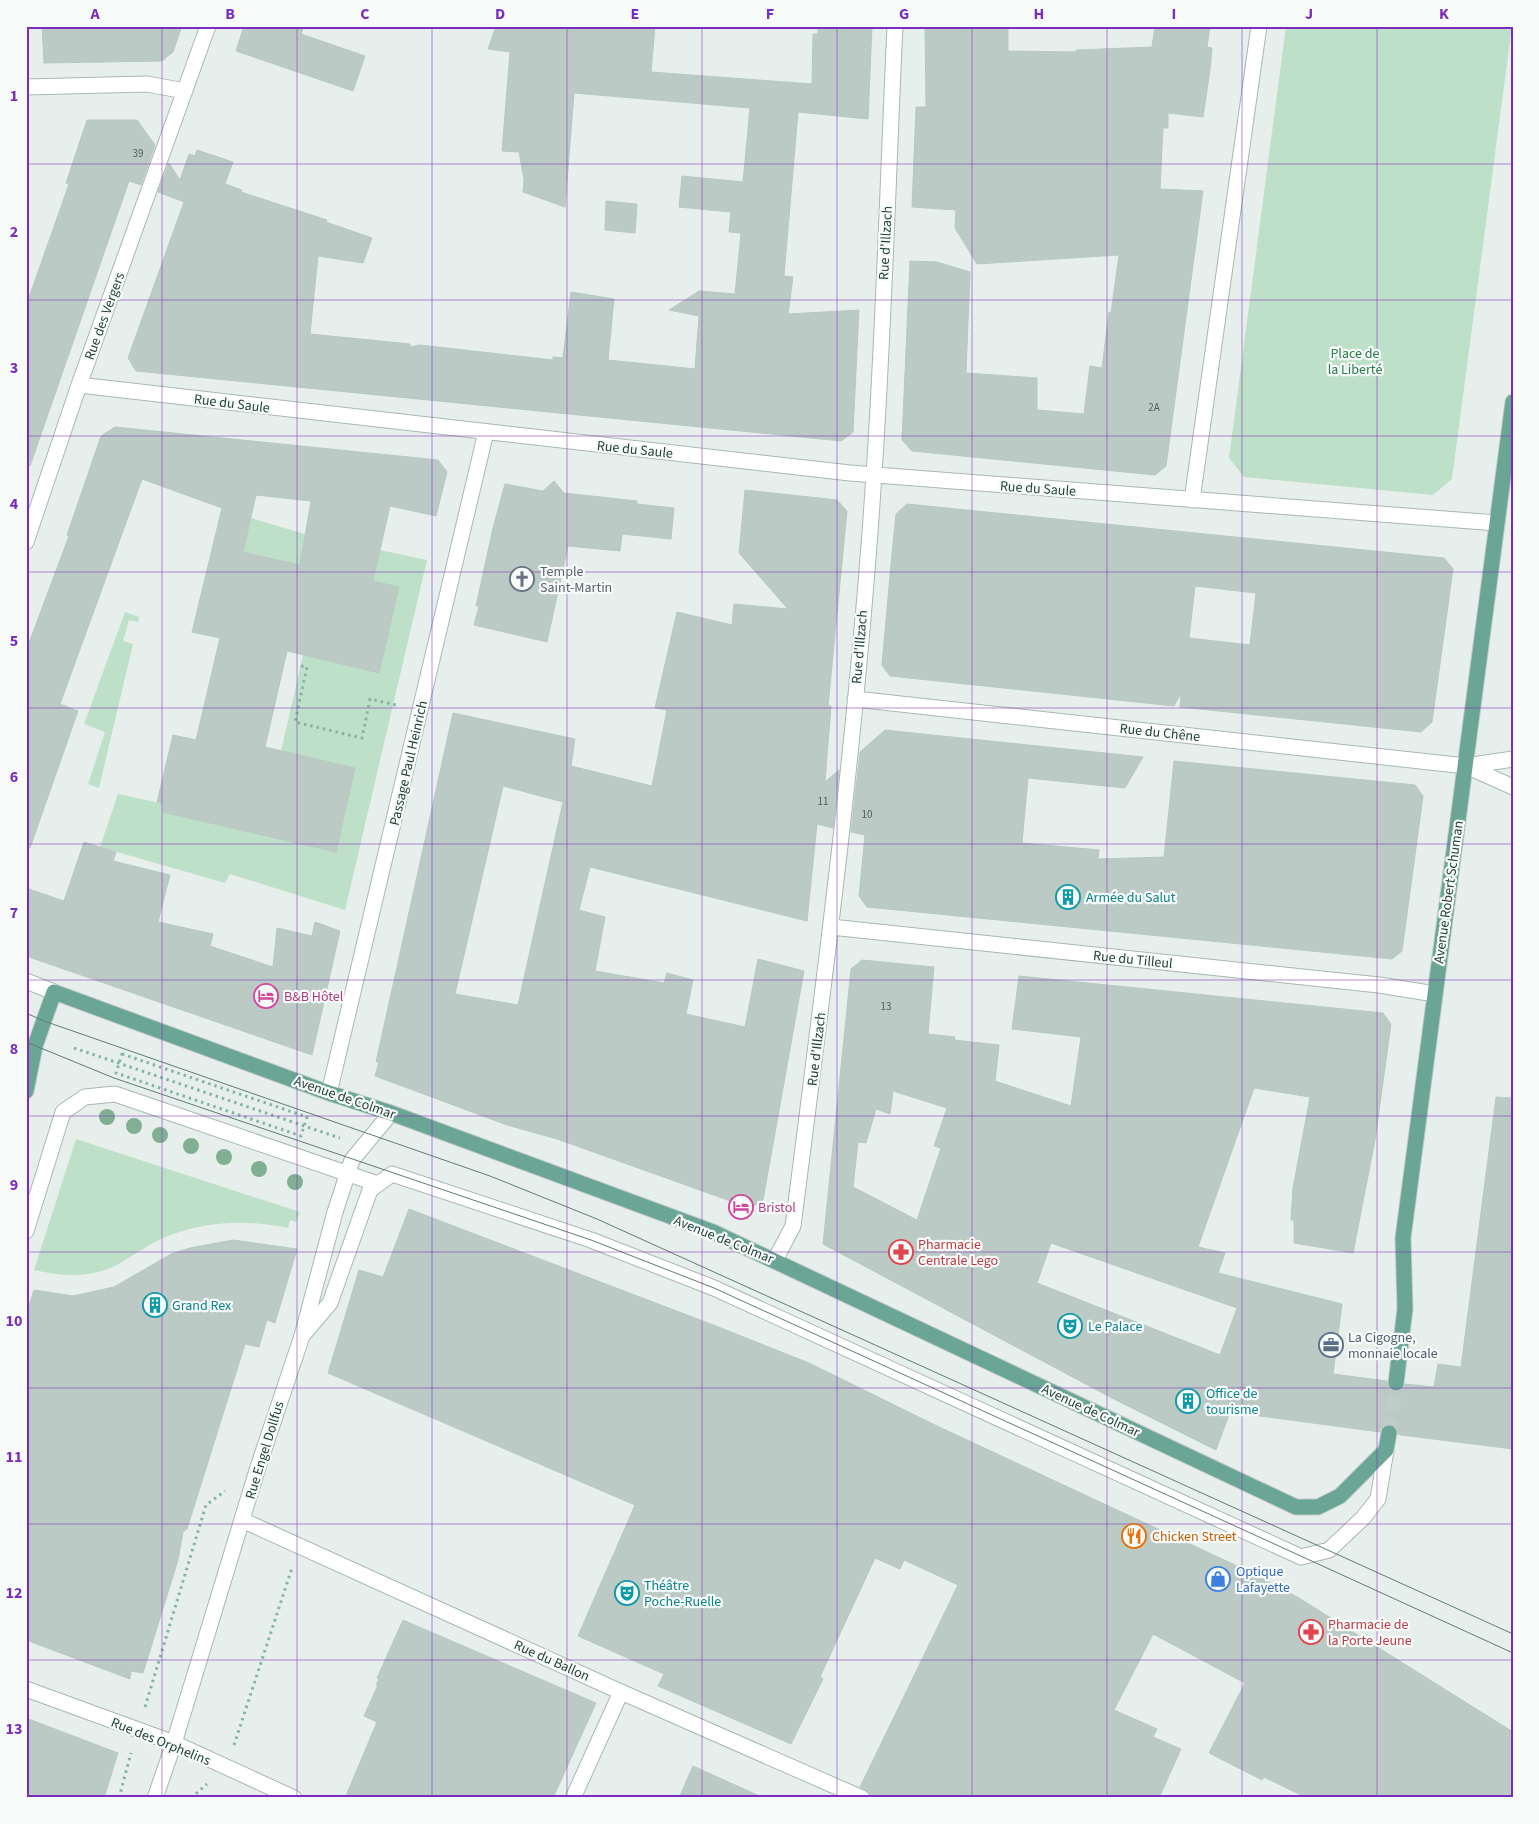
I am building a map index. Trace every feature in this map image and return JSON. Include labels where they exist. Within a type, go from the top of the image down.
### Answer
[{"type":"main road","name":"Avenue Robert Schuman","points":[[1396,1383],[1405,1309],[1404,1238],[1513,402]]},
{"type":"main road","name":"Avenue de Colmar","points":[[54,992],[329,1093],[391,1113],[713,1232],[1296,1507],[1318,1507],[1340,1496],[1386,1450]]},
{"type":"main road","points":[[27,1083],[35,1046],[54,992]]},
{"type":"main road","points":[[1386,1450],[1389,1433]]},
{"type":"street","name":"Rue des Vergers","points":[[26,542],[79,385],[208,26]]},
{"type":"street","name":"Rue d'Illzach","points":[[775,1260],[794,1226],[831,926],[855,699],[874,474],[895,26]]},
{"type":"street","points":[[1259,26],[1192,500],[1497,523]]},
{"type":"street","points":[[26,87],[147,84],[185,91]]},
{"type":"street","name":"Rue du Saule","points":[[79,385],[874,474],[1192,500]]},
{"type":"street","name":"Passage Paul Heinrich","points":[[329,1093],[486,432]]},
{"type":"street","name":"Rue du Chêne","points":[[855,699],[1466,766]]},
{"type":"street","points":[[1466,766],[1513,759]]},
{"type":"street","points":[[1466,766],[1513,787]]},
{"type":"street","name":"Rue du Tilleul","points":[[831,926],[1379,985],[1435,994]]},
{"type":"street","name":"Avenue de Colmar","points":[[26,981],[54,992]]},
{"type":"street","points":[[26,1231],[63,1112],[85,1096],[115,1094],[378,1184]]},
{"type":"street","name":"Rue Engel Dollfus","points":[[155,1798],[174,1743],[258,1468],[302,1336],[335,1212],[352,1160],[391,1113]]},
{"type":"street","points":[[302,1336],[330,1303],[370,1190],[392,1174],[591,1240],[714,1288],[1301,1557],[1329,1550],[1364,1518],[1378,1499],[1386,1450]]},
{"type":"street","name":"Rue du Ballon","points":[[242,1520],[621,1692],[862,1798]]},
{"type":"street","name":"Rue des Orphelins","points":[[26,1689],[174,1743],[294,1798]]},
{"type":"street","points":[[573,1798],[621,1692]]},
{"type":"path","points":[[300,666],[307,667],[295,722],[362,738],[370,699],[420,710]]},
{"type":"path","points":[[74,1048],[340,1138]]},
{"type":"path","points":[[122,1054],[307,1117],[301,1136],[116,1073],[119,1063],[122,1054]]},
{"type":"path","points":[[119,1798],[137,1730],[206,1505],[258,1468]]},
{"type":"path","points":[[191,1798],[227,1767],[300,1546]]},
{"type":"green space","name":"Place de la Liberté","points":[[1286,26],[1512,26],[1452,479],[1433,495],[1244,477],[1229,458]]},
{"type":"green space","points":[[251,518],[305,534],[427,560],[345,910],[230,874],[225,883],[100,847],[118,794],[164,804],[162,812],[336,852],[355,768],[281,751],[303,655],[379,673],[399,587],[243,552]]},
{"type":"green space","points":[[125,612],[139,617],[138,622],[129,620],[123,641],[133,644],[99,788],[88,784],[105,732],[84,724]]},
{"type":"green space","points":[[76,1139],[300,1212],[296,1222],[290,1220],[288,1228],[256,1223],[224,1223],[192,1228],[156,1241],[111,1268],[90,1274],[68,1275],[34,1270]]},
{"type":"building","points":[[42,26],[182,26],[173,52],[162,61],[44,63]]},
{"type":"building","points":[[244,26],[304,26],[301,34],[365,56],[353,91],[236,51]]},
{"type":"building","points":[[496,26],[655,26],[651,72],[812,84],[813,34],[818,34],[818,26],[872,26],[868,119],[798,112],[784,276],[793,277],[788,314],[859,310],[853,432],[841,441],[136,371],[128,358],[184,202],[158,192],[169,163],[180,180],[189,154],[195,156],[197,150],[233,162],[225,184],[242,190],[241,192],[327,220],[326,222],[372,238],[363,263],[318,256],[310,334],[410,344],[410,347],[420,345],[553,360],[553,357],[563,358],[571,292],[614,299],[608,360],[695,369],[699,316],[669,310],[699,291],[735,294],[741,233],[729,232],[731,212],[679,207],[682,176],[743,182],[750,108],[574,93],[565,207],[523,192],[524,179],[519,152],[502,151],[510,52],[488,49]]},
{"type":"building","points":[[925,26],[1008,26],[1008,51],[1076,52],[1076,50],[1152,47],[1155,26],[1210,26],[1207,47],[1212,48],[1203,117],[1168,113],[1168,128],[1163,128],[1160,189],[1203,191],[1166,466],[1155,475],[912,451],[902,440],[910,261],[937,262],[970,272],[966,373],[1037,378],[1037,410],[1084,414],[1090,366],[1102,368],[1119,255],[977,264],[955,228],[956,210],[912,207],[916,107],[926,107]]},
{"type":"building","points":[[87,120],[137,120],[155,145],[141,185],[129,181],[30,466],[26,465],[26,306],[69,184],[66,183]]},
{"type":"building","points":[[606,201],[637,204],[635,233],[605,230]]},
{"type":"building","points":[[115,427],[438,460],[447,472],[436,516],[390,506],[373,581],[399,587],[379,673],[287,651],[265,747],[355,768],[336,852],[162,812],[164,804],[157,802],[173,735],[196,740],[220,638],[192,632],[222,508],[142,479],[60,704],[78,711],[30,848],[26,847],[26,651],[69,536],[67,535],[101,436]],"holes":[[[256,495],[311,501],[300,565],[243,552]]]},
{"type":"building","name":"Temple Saint-Martin","points":[[554,481],[564,493],[637,501],[637,504],[674,508],[671,539],[622,534],[620,551],[568,546],[547,642],[474,625],[479,606],[476,606],[493,528],[505,484],[543,491]]},
{"type":"building","points":[[745,490],[837,500],[847,511],[828,706],[831,706],[825,782],[839,770],[833,828],[817,824],[807,921],[590,867],[579,910],[605,917],[595,971],[664,983],[667,973],[693,980],[686,1014],[745,1027],[758,959],[804,971],[763,1200],[750,1208],[557,1139],[507,1125],[375,1076],[379,1062],[376,1062],[453,713],[575,739],[571,766],[652,786],[667,710],[655,708],[677,612],[732,625],[734,604],[788,609],[739,553]],"holes":[[[503,786],[563,802],[518,1005],[455,994]]]},
{"type":"building","points":[[907,504],[1444,558],[1453,569],[1432,722],[1421,732],[1180,707],[1181,693],[1174,706],[890,676],[882,665],[896,514]],"holes":[[[1195,586],[1256,593],[1250,645],[1189,638]]]},
{"type":"building","points":[[885,730],[1143,757],[1125,788],[1028,778],[1022,843],[1099,850],[1098,859],[1164,857],[1174,761],[1415,785],[1423,796],[1402,951],[1392,959],[867,907],[859,896],[865,835],[851,832],[860,752]]},
{"type":"building","points":[[84,842],[116,852],[113,861],[170,875],[158,922],[213,934],[210,946],[273,967],[277,928],[312,936],[315,922],[340,931],[312,1055],[26,956],[26,888],[64,901]]},
{"type":"building","points":[[862,960],[934,967],[928,1034],[955,1037],[954,1040],[999,1045],[995,1081],[1071,1106],[1081,1037],[1012,1029],[1019,976],[1383,1013],[1391,1024],[1375,1140],[1353,1253],[1294,1243],[1294,1220],[1291,1220],[1293,1188],[1310,1097],[1254,1088],[1198,1247],[1225,1253],[1218,1273],[1342,1304],[1333,1374],[1387,1381],[1388,1387],[1394,1392],[1400,1391],[1405,1384],[1434,1387],[1438,1364],[1461,1367],[1496,1097],[1513,1098],[1513,1449],[1401,1435],[1398,1434],[1395,1426],[1390,1424],[1382,1427],[1380,1432],[1230,1412],[1216,1450],[1110,1397],[823,1244],[851,969]],"holes":[[[893,1091],[947,1108],[934,1146],[941,1148],[917,1220],[853,1187],[858,1142],[866,1143],[876,1109],[890,1114]],[[1051,1243],[1237,1308],[1220,1355],[1037,1283]]]},
{"type":"building","points":[[409,1209],[809,1363],[935,1425],[1250,1572],[1299,1598],[1513,1732],[1513,1798],[1307,1798],[1264,1777],[1262,1780],[1209,1753],[1245,1683],[1153,1634],[1114,1710],[1157,1729],[1153,1737],[1181,1749],[1159,1798],[871,1798],[869,1792],[860,1787],[958,1585],[904,1560],[900,1569],[875,1558],[820,1677],[823,1679],[791,1744],[658,1686],[664,1674],[578,1636],[635,1505],[328,1373],[359,1270],[383,1277]]},
{"type":"building","points":[[233,1240],[297,1249],[275,1323],[267,1320],[259,1347],[245,1344],[187,1529],[183,1532],[178,1560],[143,1673],[131,1671],[130,1679],[26,1640],[26,1315],[34,1290],[73,1296],[114,1287],[171,1254],[190,1248]]},
{"type":"building","points":[[403,1620],[596,1703],[553,1798],[345,1798],[377,1722],[364,1716],[378,1685],[376,1685],[379,1679],[377,1678]]},
{"type":"building","points":[[26,1718],[118,1753],[104,1798],[26,1798]]},
{"type":"building","points":[[693,1766],[764,1798],[679,1798]]},
{"type":"tunnel","points":[[1389,1433],[1396,1383]]},
{"type":"tram line","points":[[26,1013],[44,1021],[490,1176],[597,1219],[1513,1634]]},
{"type":"tram line","points":[[26,1042],[114,1078],[591,1240],[714,1288],[1513,1653]]},
{"type":"place","name":"Temple Saint-Martin","points":[[522,579]]},
{"type":"place","name":"Armée du Salut","points":[[1068,897]]},
{"type":"place","name":"B&B Hôtel","points":[[266,996]]},
{"type":"place","name":"Bristol","points":[[741,1207]]},
{"type":"place","name":"Pharmacie Centrale Lego","points":[[901,1252]]},
{"type":"place","name":"Grand Rex","points":[[155,1305]]},
{"type":"place","name":"Le Palace","points":[[1070,1326]]},
{"type":"place","name":"La Cigogne, monnaie locale","points":[[1331,1345]]},
{"type":"place","name":"Office de tourisme","points":[[1188,1401]]},
{"type":"place","name":"Chicken Street","points":[[1134,1536]]},
{"type":"place","name":"Optique Lafayette","points":[[1218,1579]]},
{"type":"place","name":"Théâtre Poche-Ruelle","points":[[627,1593]]},
{"type":"place","name":"Pharmacie de la Porte Jeune","points":[[1311,1632]]}]
